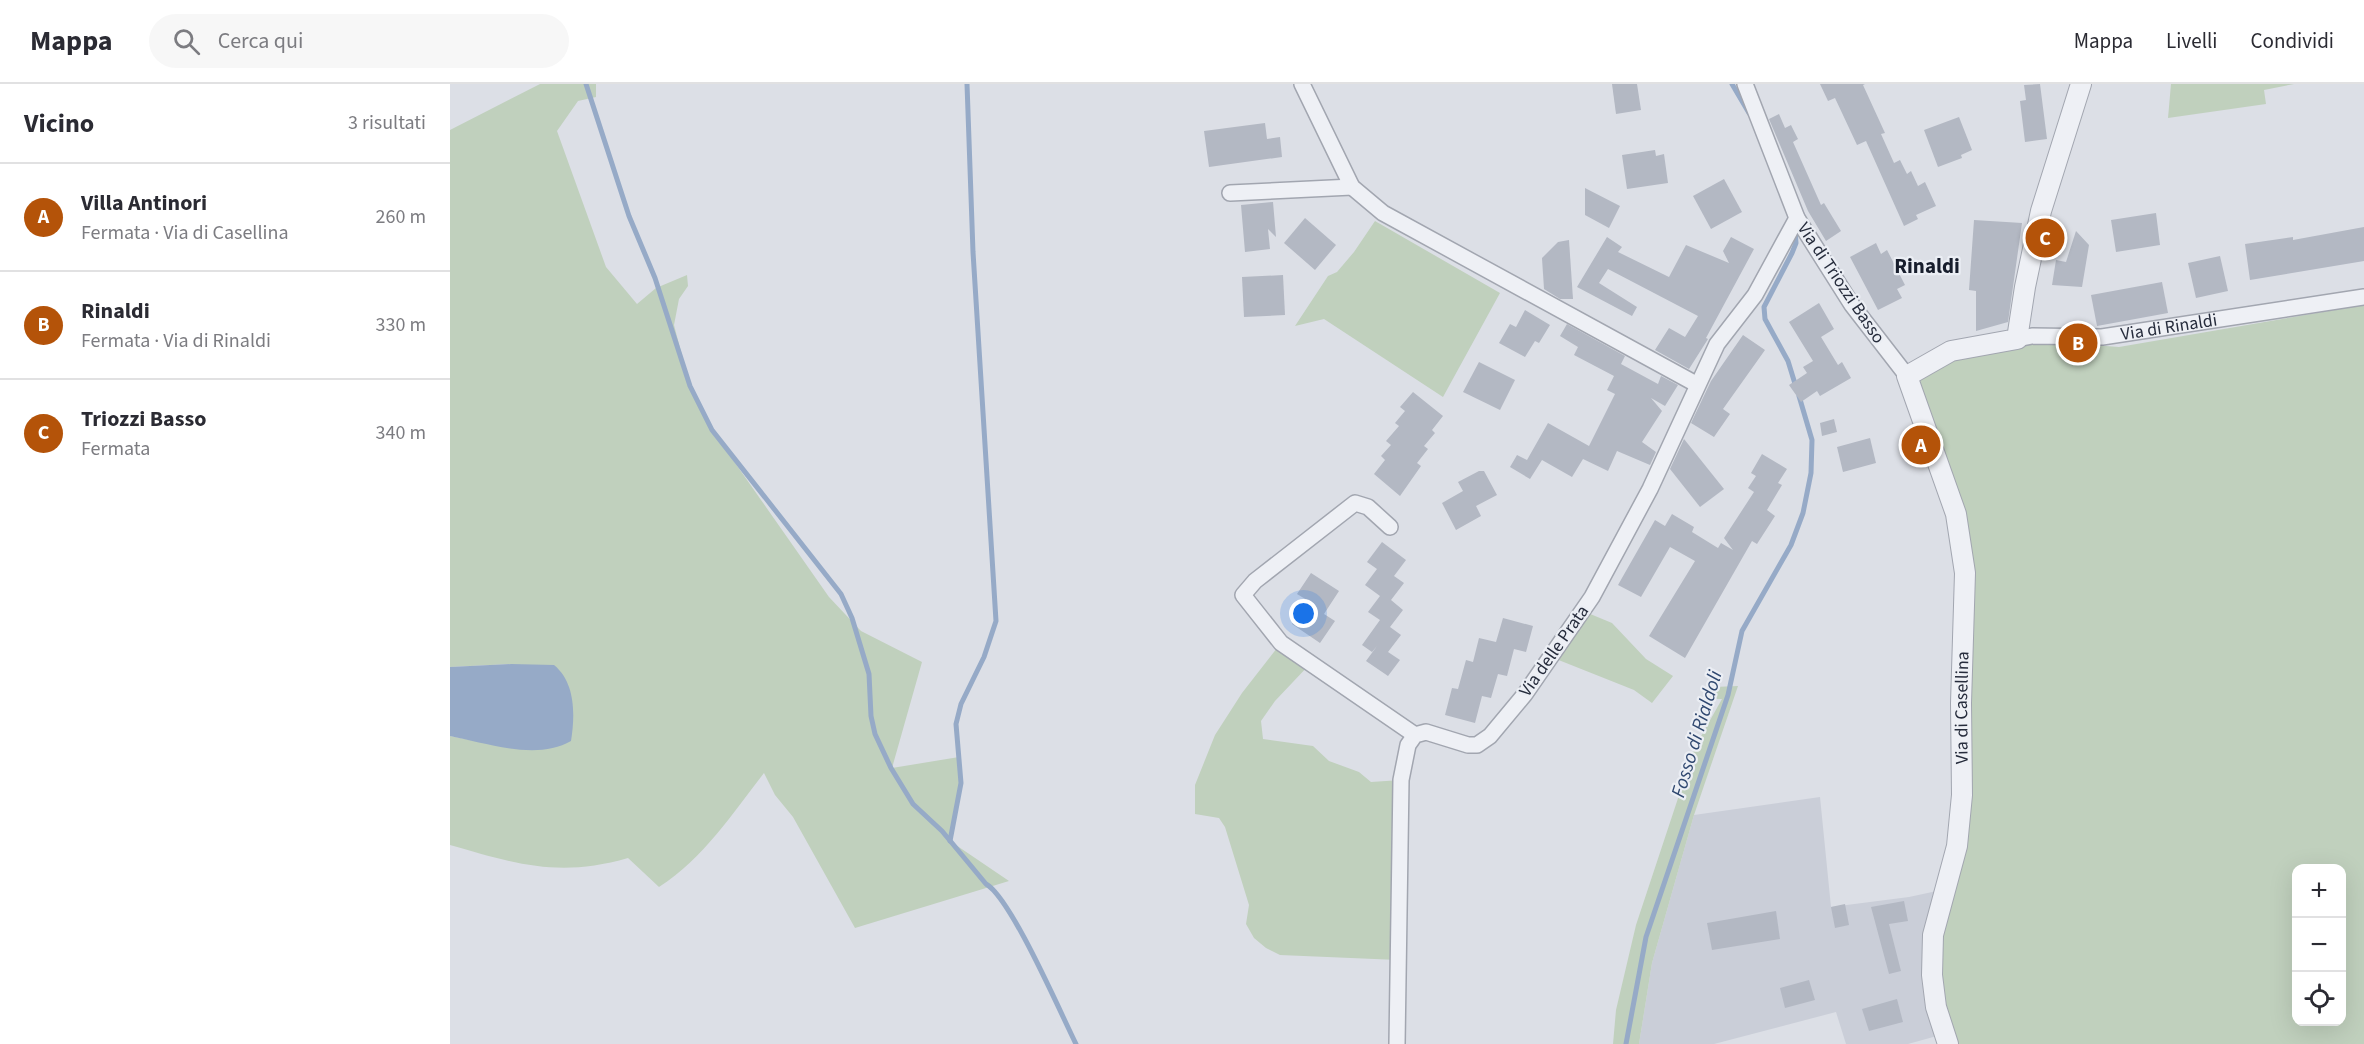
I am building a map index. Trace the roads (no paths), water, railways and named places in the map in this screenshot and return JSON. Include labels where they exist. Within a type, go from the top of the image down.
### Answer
[{"type":"street","points":[[1302,84],[1352,187],[1383,213],[1696,384]]},
{"type":"street","name":"Via di Triozzi Basso","points":[[1745,84],[1797,218],[1852,305],[1907,376]]},
{"type":"street","points":[[2017,339],[2041,211],[2081,84]]},
{"type":"street","points":[[1230,192],[1352,187]]},
{"type":"street","name":"Via delle Prata","points":[[1415,735],[1426,732],[1468,745],[1477,744],[1490,736],[1525,694],[1592,597],[1650,489],[1696,384],[1717,345],[1755,295],[1797,218]]},
{"type":"street","name":"Via di Rinaldi","points":[[1907,376],[1951,351],[2032,336],[2102,337],[2364,297]]},
{"type":"street","name":"Via di Casellina","points":[[1907,376],[1956,514],[1965,573],[1961,703],[1962,795],[1957,846],[1933,935],[1932,975],[1936,1007],[1948,1044]]},
{"type":"street","points":[[1390,527],[1368,507],[1355,503],[1255,581],[1243,595],[1281,643],[1415,735],[1408,745],[1401,780],[1397,1044]]},
{"type":"water","points":[[511,664],[554,665],[561,672],[572,700],[571,741],[558,747],[527,750],[511,749],[450,736],[450,667]]},
{"type":"waterway","points":[[586,84],[629,216],[655,278],[690,386],[712,430],[841,594],[852,618],[869,674],[871,716],[875,734],[891,768],[913,804],[942,831],[1008,910],[1034,957],[1076,1044]]},
{"type":"waterway","points":[[950,841],[961,783],[956,724],[961,704],[984,657],[996,621],[973,252],[967,84]]},
{"type":"waterway","points":[[1732,84],[1749,113]]},
{"type":"waterway","points":[[1795,231],[1796,243],[1792,253],[1764,307],[1765,319],[1788,361],[1796,387]]},
{"type":"waterway","name":"Fosso di Rialdoli","points":[[1626,1044],[1646,937],[1728,695],[1742,631],[1791,545],[1803,513],[1811,473],[1812,440],[1799,396]]},
{"type":"place","name":"Triozzi Basso","points":[[2045,238]]},
{"type":"place","name":"Rinaldi","points":[[2078,343]]},
{"type":"place","name":"Villa Antinori","points":[[1921,445]]},
{"type":"district","name":"Rinaldi","points":[[1927,266]]}]
